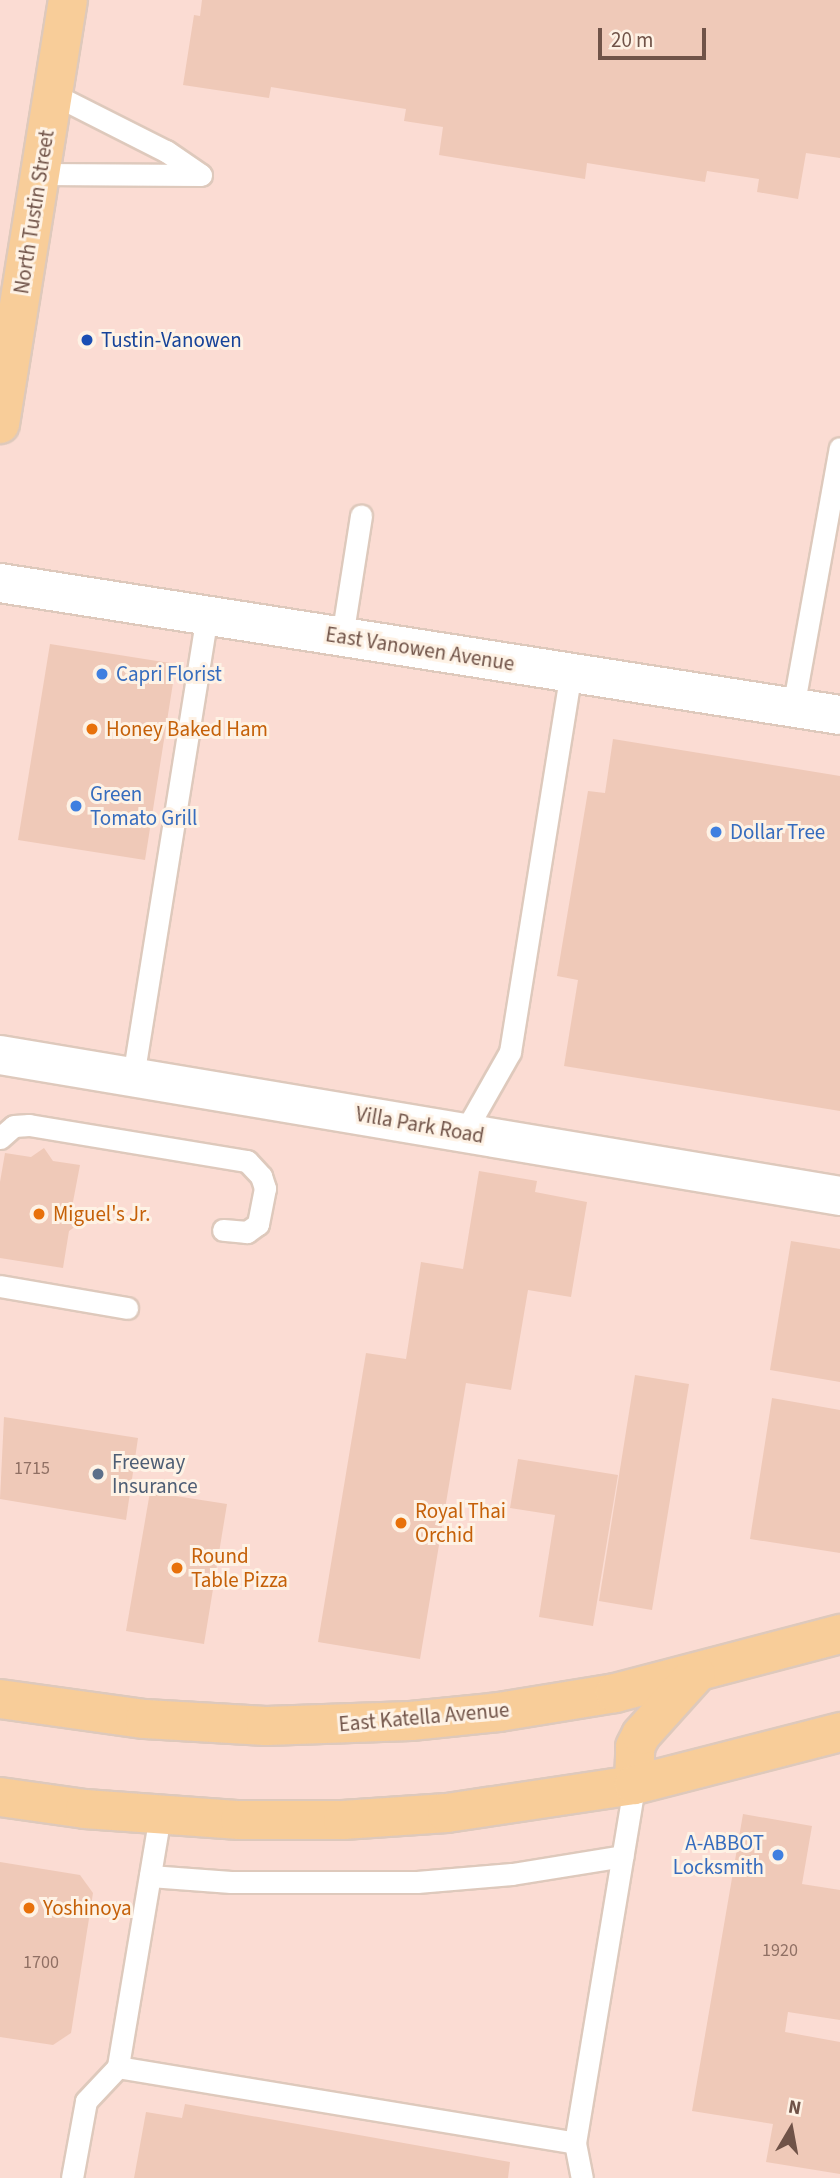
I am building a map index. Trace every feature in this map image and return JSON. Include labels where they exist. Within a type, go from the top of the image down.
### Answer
[{"type":"main road","name":"North Tustin Street","points":[[0,424],[68,0]]},
{"type":"main road","name":"East Katella Avenue","points":[[0,1699],[145,1719],[266,1727],[347,1725],[523,1709],[696,1674],[840,1634]]},
{"type":"main road","points":[[634,1785],[635,1747],[641,1735],[696,1674]]},
{"type":"main road","points":[[0,1797],[160,1815],[343,1820],[512,1805],[634,1785],[840,1732]]},
{"type":"street","name":"East Vanowen Avenue","points":[[0,583],[840,715]]},
{"type":"street","name":"Villa Park Road","points":[[0,1055],[840,1196]]},
{"type":"lane","points":[[40,174],[201,175],[166,151],[53,93]]},
{"type":"lane","points":[[793,708],[840,448]]},
{"type":"lane","points":[[342,637],[361,515]]},
{"type":"lane","points":[[133,1077],[207,615]]},
{"type":"lane","points":[[464,1133],[510,1052],[571,673]]},
{"type":"lane","points":[[0,1138],[14,1126],[29,1125],[247,1161],[261,1176],[265,1188],[258,1224],[247,1232],[223,1230]]},
{"type":"lane","points":[[0,1286],[127,1308]]},
{"type":"lane","points":[[582,2178],[575,2144],[634,1785]]},
{"type":"lane","points":[[72,2178],[86,2101],[118,2067],[160,1815]]},
{"type":"lane","points":[[150,1876],[231,1882],[417,1882],[512,1874],[623,1856]]},
{"type":"lane","points":[[118,2067],[575,2144]]},
{"type":"shaded area","points":[[0,0],[840,0],[840,2178],[0,2178]]},
{"type":"building","points":[[202,0],[840,0],[840,158],[806,153],[798,199],[757,192],[759,179],[707,171],[705,182],[587,163],[585,179],[439,155],[443,127],[404,121],[406,109],[271,87],[269,98],[183,85],[194,15],[200,16]]},
{"type":"building","points":[[50,644],[176,664],[145,860],[18,840]]},
{"type":"building","points":[[613,739],[840,776],[840,1111],[564,1066],[578,980],[557,976],[588,791],[605,793]]},
{"type":"building","name":"Miguel's Jr.","points":[[44,1148],[53,1161],[80,1165],[72,1207],[83,1221],[69,1231],[63,1268],[0,1258],[0,1182],[5,1153],[31,1157]]},
{"type":"building","points":[[479,1171],[537,1181],[535,1192],[587,1202],[571,1297],[528,1290],[511,1390],[466,1383],[420,1659],[318,1642],[366,1353],[406,1359],[421,1262],[463,1269]]},
{"type":"building","points":[[791,1241],[840,1249],[840,1382],[770,1370]]},
{"type":"building","points":[[635,1375],[689,1384],[652,1610],[599,1601]]},
{"type":"building","points":[[772,1398],[840,1410],[840,1553],[750,1539]]},
{"type":"building","points":[[4,1417],[138,1438],[126,1520],[0,1499]]},
{"type":"building","points":[[518,1459],[618,1475],[593,1626],[539,1617],[555,1515],[510,1508]]},
{"type":"building","name":"Round Table Pizza","points":[[150,1492],[227,1504],[204,1644],[126,1631]]},
{"type":"building","points":[[743,1814],[812,1826],[802,1884],[840,1890],[840,2020],[788,2012],[785,2032],[840,2042],[840,2174],[766,2162],[773,2124],[692,2111]]},
{"type":"building","points":[[0,1862],[80,1875],[93,1893],[71,2033],[53,2045],[0,2037]]},
{"type":"building","points":[[185,2104],[510,2162],[508,2178],[134,2178],[146,2112],[182,2118]]},
{"type":"place","name":"Tustin-Vanowen","points":[[87,340]]},
{"type":"place","name":"Capri Florist","points":[[102,674]]},
{"type":"place","name":"Honey Baked Ham","points":[[92,729]]},
{"type":"place","name":"Green Tomato Grill","points":[[76,806]]},
{"type":"place","name":"Dollar Tree","points":[[716,832]]},
{"type":"place","name":"Miguel's Jr.","points":[[39,1214]]},
{"type":"place","name":"Freeway Insurance","points":[[98,1474]]},
{"type":"place","name":"Royal Thai Orchid","points":[[401,1523]]},
{"type":"place","name":"Round Table Pizza","points":[[177,1568]]},
{"type":"place","name":"A-ABBOT Locksmith","points":[[778,1855]]},
{"type":"place","name":"Yoshinoya","points":[[29,1908]]}]
